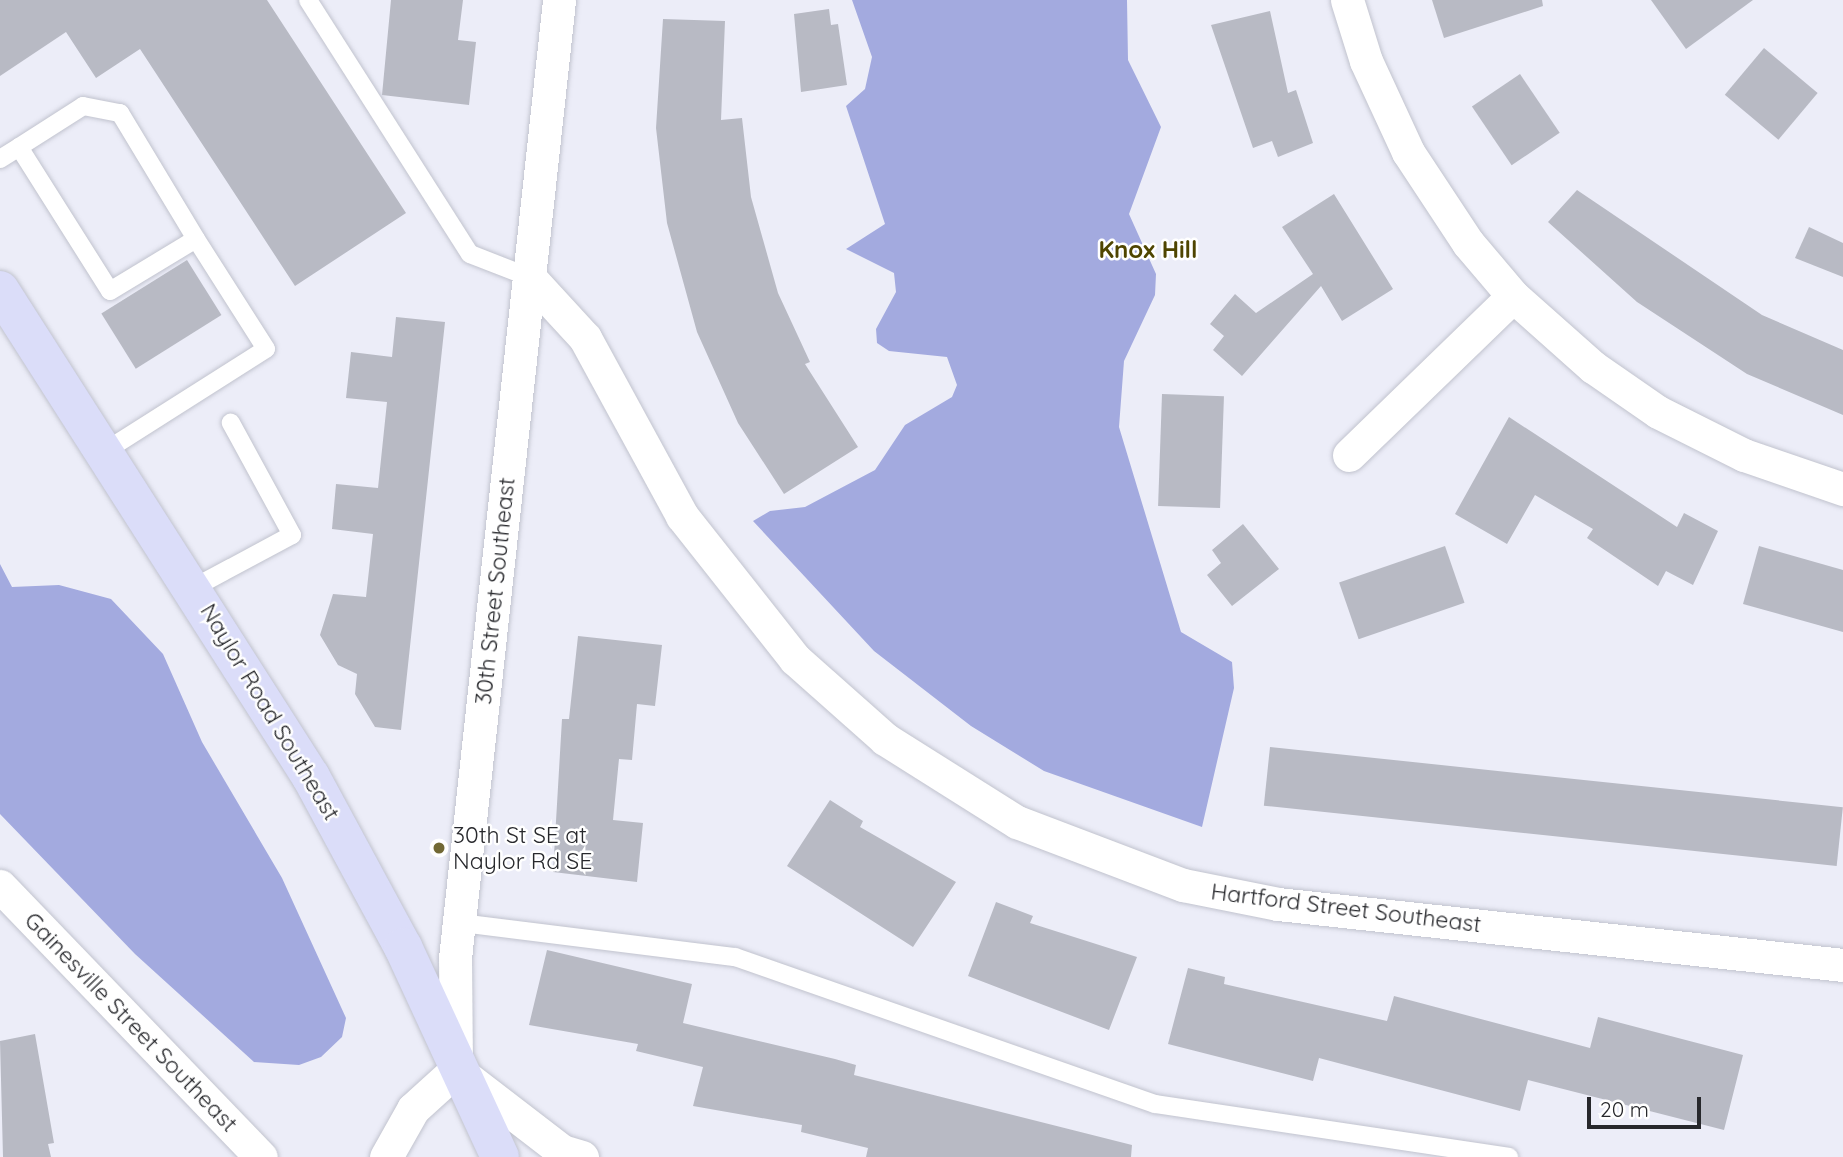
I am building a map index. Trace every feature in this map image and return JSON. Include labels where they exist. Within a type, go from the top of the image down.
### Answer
[{"type":"main road","name":"Naylor Road Southeast","points":[[0,290],[195,587],[346,840],[403,947],[456,1070],[500,1157]]},
{"type":"street","name":"30th Street Southeast","points":[[456,1070],[461,923],[559,0]]},
{"type":"street","points":[[1347,0],[1366,61],[1408,152],[1461,233],[1513,296],[1593,367],[1658,412],[1744,455],[1843,489]]},
{"type":"street","name":"Hartford Street Southeast","points":[[528,276],[585,338],[682,516],[795,659],[885,739],[1017,822],[1119,865],[1253,900],[1843,965]]},
{"type":"street","points":[[1349,455],[1513,296]]},
{"type":"street","name":"Gainesville Street Southeast","points":[[0,886],[261,1157]]},
{"type":"street","points":[[386,1157],[412,1109],[456,1070],[562,1151],[582,1157]]},
{"type":"lane","points":[[308,0],[470,254],[528,276]]},
{"type":"lane","points":[[0,159],[83,106],[120,113],[266,349],[105,451]]},
{"type":"lane","points":[[19,147],[110,291],[196,239]]},
{"type":"lane","points":[[195,587],[292,535],[232,424]]},
{"type":"lane","points":[[461,923],[735,957],[1155,1104],[1509,1157]]},
{"type":"shaded area","points":[[852,0],[1127,0],[1128,60],[1161,127],[1129,214],[1156,274],[1155,295],[1124,361],[1119,427],[1181,632],[1232,662],[1234,688],[1202,827],[1044,771],[971,726],[874,651],[753,521],[770,511],[805,507],[875,470],[905,425],[952,397],[957,385],[947,357],[889,351],[877,343],[876,329],[896,292],[894,273],[846,249],[885,224],[846,106],[865,89],[872,57]]},
{"type":"shaded area","points":[[0,564],[12,587],[59,585],[111,599],[163,654],[202,742],[282,878],[346,1018],[342,1037],[321,1057],[299,1065],[254,1062],[135,954],[0,814]]},
{"type":"building","points":[[0,0],[267,0],[406,213],[295,286],[140,49],[96,78],[66,32],[0,76]]},
{"type":"building","points":[[391,0],[463,0],[458,40],[476,42],[469,105],[382,95]]},
{"type":"building","points":[[1432,0],[1542,0],[1543,6],[1444,38]]},
{"type":"building","points":[[1651,0],[1753,0],[1686,49]]},
{"type":"building","points":[[829,9],[831,25],[838,24],[847,85],[801,92],[794,14]]},
{"type":"building","points":[[1270,11],[1288,93],[1296,90],[1313,143],[1278,157],[1272,141],[1253,148],[1211,25]]},
{"type":"building","points":[[663,19],[725,21],[721,120],[742,118],[751,197],[778,293],[810,362],[805,364],[858,447],[784,494],[738,423],[697,332],[667,223],[656,128]]},
{"type":"building","points":[[1764,48],[1818,93],[1778,140],[1725,95]]},
{"type":"building","points":[[1520,74],[1560,133],[1512,165],[1472,106]]},
{"type":"building","points":[[1577,190],[1762,315],[1843,350],[1843,415],[1747,374],[1637,302],[1548,222]]},
{"type":"building","points":[[1334,194],[1393,289],[1342,321],[1321,286],[1242,376],[1213,350],[1224,336],[1210,324],[1235,294],[1256,313],[1313,274],[1282,227]]},
{"type":"building","points":[[1809,227],[1843,243],[1843,277],[1795,258]]},
{"type":"building","points":[[187,260],[221,315],[136,369],[101,314]]},
{"type":"building","points":[[396,317],[445,322],[401,730],[375,727],[355,694],[357,674],[338,665],[320,635],[333,594],[366,597],[373,534],[332,529],[336,484],[378,488],[387,402],[346,398],[351,352],[392,357]]},
{"type":"building","points":[[1162,394],[1224,396],[1220,508],[1158,506]]},
{"type":"building","points":[[1509,417],[1677,527],[1684,513],[1718,531],[1693,585],[1666,571],[1658,586],[1587,538],[1593,529],[1535,495],[1507,544],[1455,514]]},
{"type":"building","points":[[1243,524],[1279,569],[1232,606],[1207,575],[1221,563],[1212,550]]},
{"type":"building","points":[[1445,546],[1465,603],[1359,639],[1339,582]]},
{"type":"building","points":[[1759,546],[1843,570],[1843,632],[1743,604]]},
{"type":"building","points":[[578,636],[662,645],[655,706],[637,704],[632,760],[619,759],[613,820],[643,823],[637,882],[553,872],[562,719],[569,719]]},
{"type":"building","points":[[1270,747],[1843,807],[1837,866],[1264,806]]},
{"type":"building","points":[[830,800],[863,821],[860,827],[956,882],[913,947],[787,866]]},
{"type":"building","points":[[996,902],[1033,916],[1030,923],[1137,957],[1109,1030],[968,976]]},
{"type":"building","points":[[547,950],[692,984],[683,1023],[856,1065],[854,1075],[1132,1145],[1131,1157],[866,1157],[868,1148],[801,1132],[802,1125],[693,1106],[703,1067],[636,1051],[638,1044],[529,1025]]},
{"type":"building","points":[[1188,968],[1225,977],[1224,984],[1387,1021],[1394,996],[1590,1048],[1598,1017],[1743,1055],[1724,1130],[1528,1080],[1520,1111],[1319,1058],[1313,1081],[1168,1044]]},
{"type":"building","points":[[35,1034],[54,1143],[48,1144],[51,1157],[3,1157],[0,1041]]},
{"type":"place","name":"30th St SE at Naylor Rd SE","points":[[439,848]]},
{"type":"district","name":"Knox Hill","points":[[1148,250]]}]
